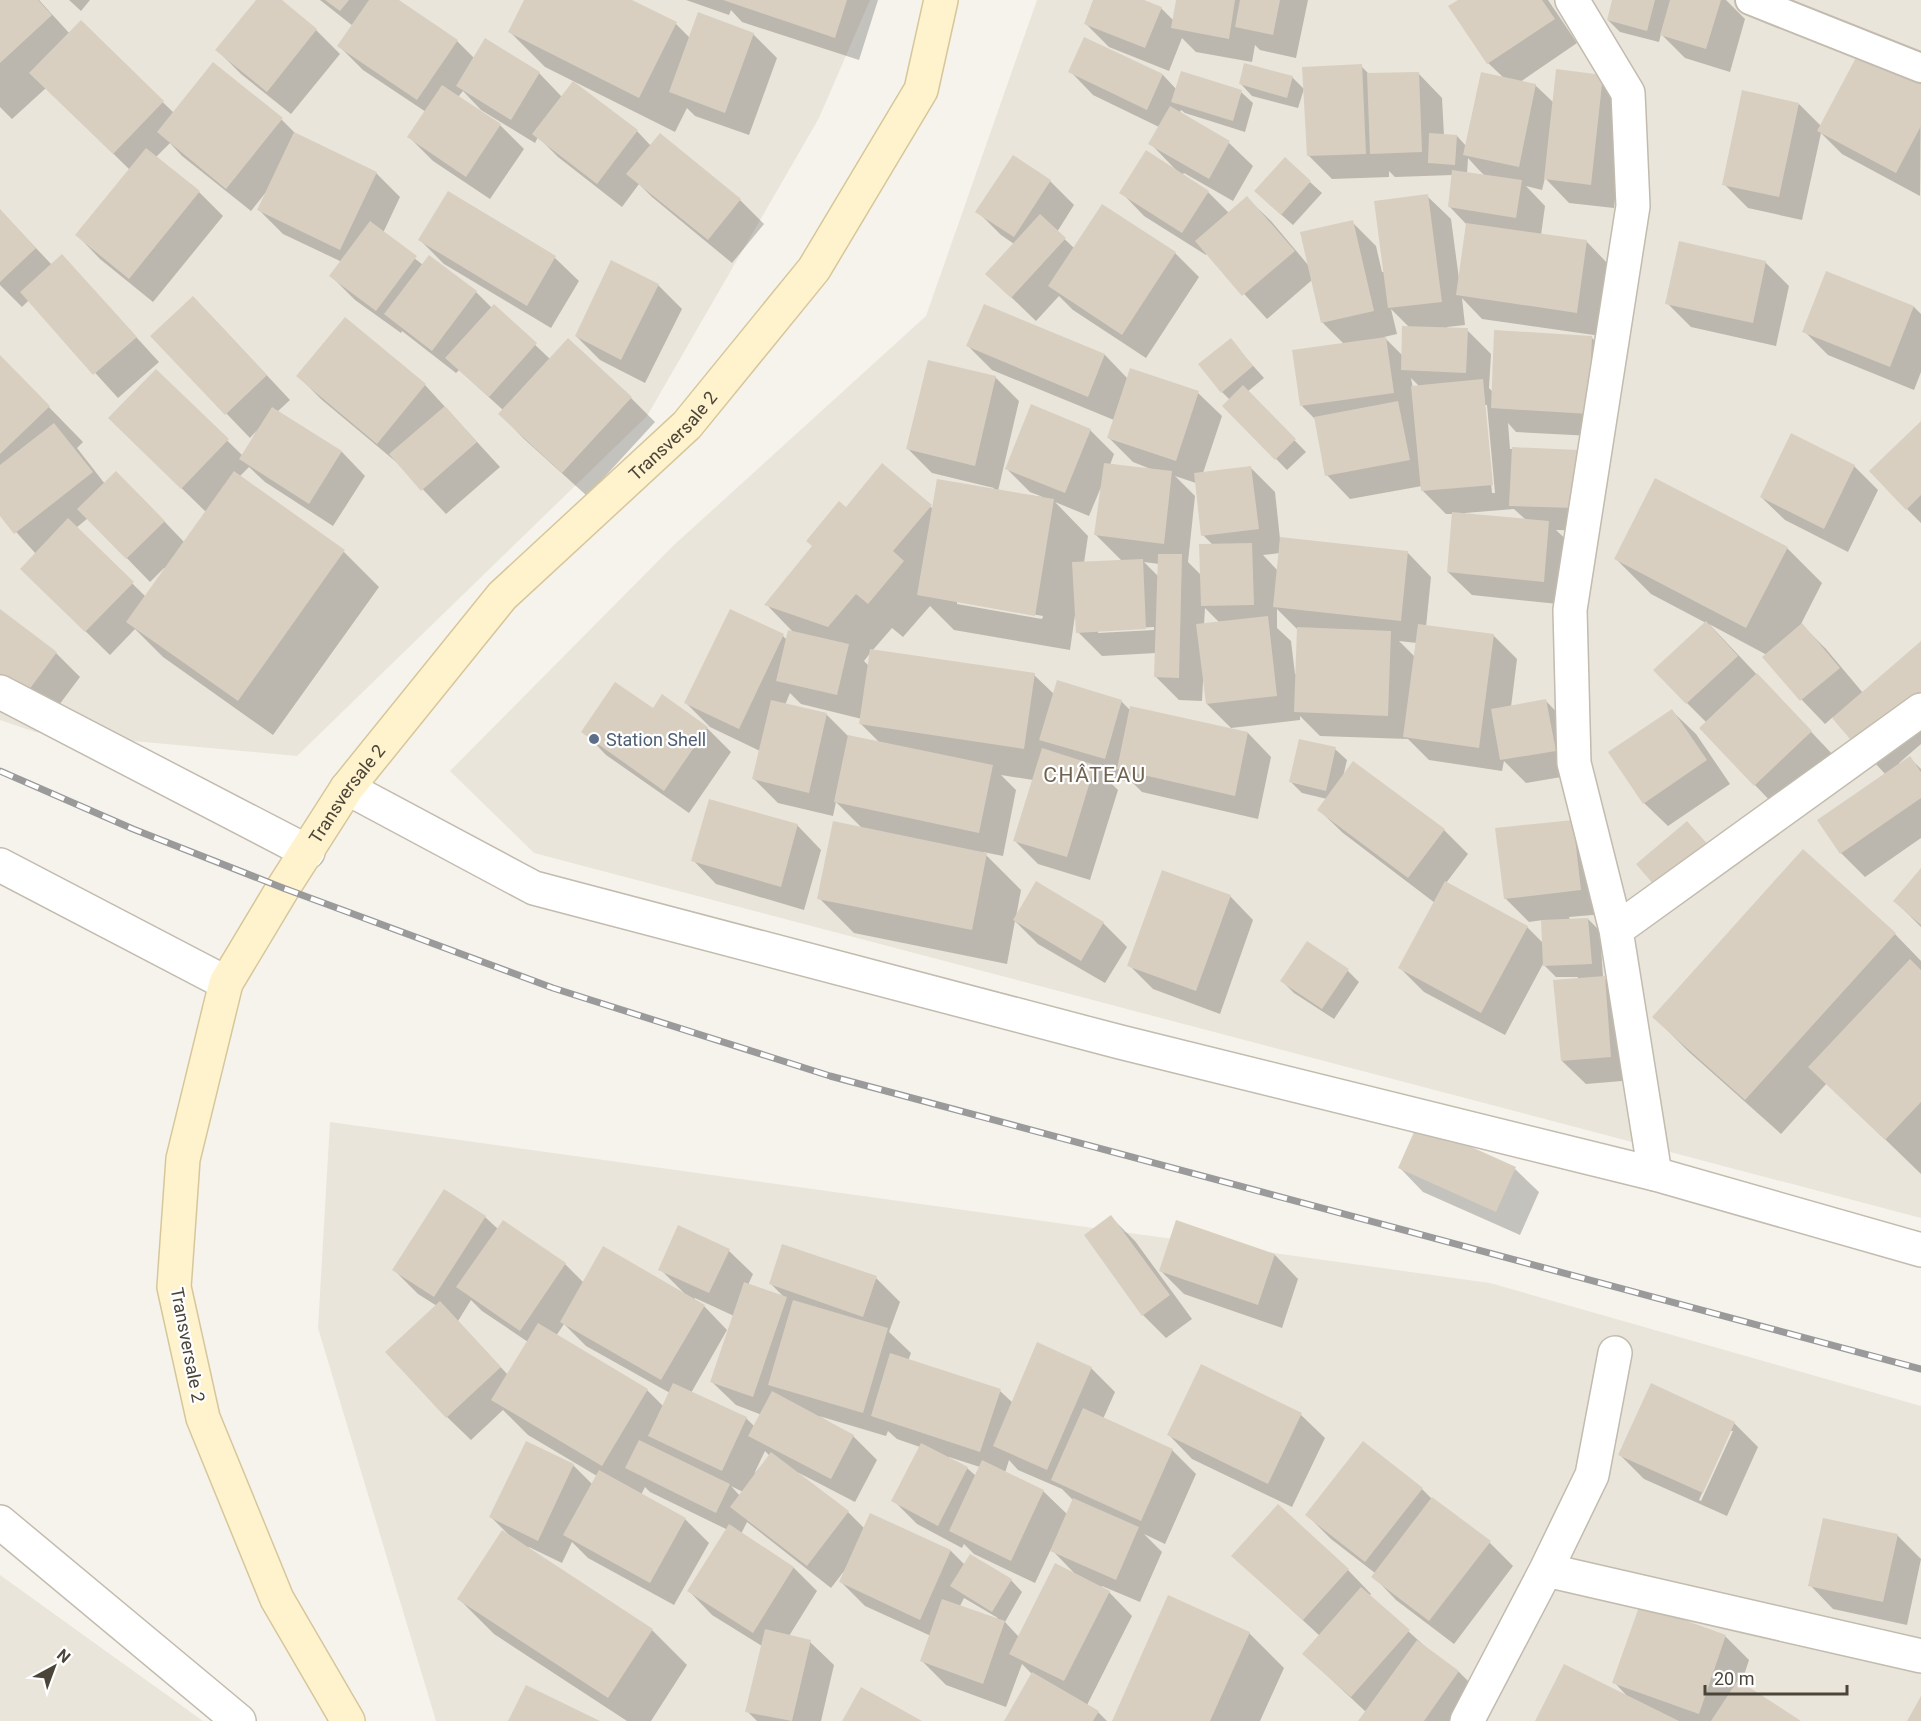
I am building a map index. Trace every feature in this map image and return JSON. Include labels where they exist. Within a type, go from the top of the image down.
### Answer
[{"type":"main road","name":"Transversale 2","points":[[348,1721],[277,1599],[203,1418],[174,1287],[183,1159],[226,983],[347,788],[502,596],[687,425],[814,269],[921,90],[940,0]]},
{"type":"street","points":[[1572,0],[1628,93],[1633,206],[1570,610],[1574,763],[1616,930],[1655,1174]]},
{"type":"street","points":[[0,692],[308,852]]},
{"type":"street","points":[[1616,930],[1921,710]]},
{"type":"street","points":[[347,788],[534,888],[1120,1042],[1655,1174],[1921,1250]]},
{"type":"street","points":[[0,865],[226,983]]},
{"type":"street","points":[[1467,1721],[1546,1570],[1592,1475],[1615,1353]]},
{"type":"street","points":[[0,1522],[239,1721]]},
{"type":"street","points":[[1546,1570],[1921,1656]]},
{"type":"lane","points":[[1750,0],[1921,68]]},
{"type":"shaded area","points":[[0,0],[870,0],[819,118],[647,416],[297,756],[35,732],[0,720]]},
{"type":"shaded area","points":[[1037,0],[1921,0],[1921,1218],[534,853],[450,771],[674,545],[926,316]]},
{"type":"shaded area","points":[[330,1122],[1490,1283],[1921,1406],[1921,1721],[436,1721],[318,1328]]},
{"type":"shaded area","points":[[0,1575],[203,1721],[0,1721]]},
{"type":"building","points":[[0,0],[38,0],[52,15],[0,63]]},
{"type":"building","points":[[256,0],[282,0],[317,29],[267,92],[215,50]]},
{"type":"building","points":[[325,0],[349,0],[340,11]]},
{"type":"building","points":[[369,0],[399,0],[458,40],[417,100],[337,46]]},
{"type":"building","points":[[524,0],[632,0],[677,22],[639,98],[508,32]]},
{"type":"building","points":[[723,0],[847,0],[835,38]]},
{"type":"building","points":[[1093,0],[1144,0],[1162,7],[1145,48],[1084,24]]},
{"type":"building","points":[[1176,0],[1235,0],[1229,39],[1171,28]]},
{"type":"building","points":[[1240,0],[1280,0],[1273,35],[1235,27]]},
{"type":"building","points":[[1458,0],[1542,0],[1555,19],[1487,64],[1448,6]]},
{"type":"building","points":[[1612,0],[1655,0],[1647,31],[1607,20]]},
{"type":"building","points":[[1670,0],[1721,0],[1706,49],[1660,35]]},
{"type":"building","points":[[698,12],[754,33],[725,113],[669,92]]},
{"type":"building","points":[[81,20],[164,101],[113,154],[29,73]]},
{"type":"building","points":[[1084,37],[1163,74],[1147,110],[1068,72]]},
{"type":"building","points":[[485,38],[540,72],[511,120],[456,86]]},
{"type":"building","points":[[1860,50],[1921,83],[1921,126],[1896,173],[1817,131]]},
{"type":"building","points":[[213,62],[283,118],[226,189],[157,132]]},
{"type":"building","points":[[1244,63],[1293,76],[1287,98],[1239,84]]},
{"type":"building","points":[[1362,64],[1366,154],[1307,156],[1302,67]]},
{"type":"building","points":[[1556,69],[1603,75],[1591,185],[1544,179]]},
{"type":"building","points":[[1181,71],[1242,90],[1233,121],[1171,102]]},
{"type":"building","points":[[1419,72],[1422,152],[1370,154],[1367,73]]},
{"type":"building","points":[[1481,72],[1536,84],[1519,167],[1463,155]]},
{"type":"building","points":[[573,81],[638,130],[597,184],[532,134]]},
{"type":"building","points":[[442,85],[501,124],[466,177],[407,137]]},
{"type":"building","points":[[1742,90],[1799,103],[1779,197],[1722,185]]},
{"type":"building","points":[[1170,106],[1230,141],[1209,179],[1148,144]]},
{"type":"building","points":[[294,132],[377,172],[340,250],[257,210]]},
{"type":"building","points":[[660,133],[741,199],[708,240],[626,174]]},
{"type":"building","points":[[1429,133],[1457,135],[1455,165],[1428,163]]},
{"type":"building","points":[[146,148],[200,191],[129,279],[75,235]]},
{"type":"building","points":[[1146,150],[1209,191],[1182,233],[1119,193]]},
{"type":"building","points":[[1013,155],[1051,180],[1014,237],[975,212]]},
{"type":"building","points":[[1285,157],[1311,181],[1281,215],[1254,191]]},
{"type":"building","points":[[1452,170],[1522,180],[1516,218],[1448,207]]},
{"type":"building","points":[[448,191],[556,256],[527,306],[418,240]]},
{"type":"building","points":[[1428,194],[1442,302],[1388,308],[1374,201]]},
{"type":"building","points":[[1247,196],[1295,251],[1242,296],[1195,241]]},
{"type":"building","points":[[1102,204],[1176,252],[1122,335],[1048,286]]},
{"type":"building","points":[[0,209],[36,248],[0,282]]},
{"type":"building","points":[[1040,214],[1066,238],[1011,298],[985,274]]},
{"type":"building","points":[[1353,220],[1374,311],[1321,323],[1300,232]]},
{"type":"building","points":[[370,221],[417,256],[376,311],[329,276]]},
{"type":"building","points":[[1466,223],[1587,240],[1577,313],[1456,295]]},
{"type":"building","points":[[1679,241],[1766,261],[1753,323],[1665,304]]},
{"type":"building","points":[[62,254],[137,337],[93,375],[20,292]]},
{"type":"building","points":[[429,255],[477,291],[432,351],[384,314]]},
{"type":"building","points":[[611,260],[659,284],[621,360],[575,336]]},
{"type":"building","points":[[1826,271],[1914,306],[1890,367],[1802,332]]},
{"type":"building","points":[[193,296],[267,375],[225,415],[150,336]]},
{"type":"building","points":[[494,304],[537,343],[489,397],[445,358]]},
{"type":"building","points":[[984,304],[1105,354],[1088,397],[966,346]]},
{"type":"building","points":[[345,317],[426,384],[377,444],[296,376]]},
{"type":"building","points":[[1402,326],[1468,328],[1466,373],[1401,370]]},
{"type":"building","points":[[1494,330],[1592,336],[1589,414],[1491,408]]},
{"type":"building","points":[[1386,337],[1394,393],[1300,406],[1292,350]]},
{"type":"building","points":[[568,338],[632,397],[562,473],[498,414]]},
{"type":"building","points":[[1231,338],[1253,366],[1221,393],[1198,364]]},
{"type":"building","points":[[0,355],[50,406],[0,454]]},
{"type":"building","points":[[928,360],[996,376],[975,466],[906,449]]},
{"type":"building","points":[[1130,368],[1199,391],[1176,461],[1107,438]]},
{"type":"building","points":[[156,369],[229,439],[181,489],[108,418]]},
{"type":"building","points":[[1483,379],[1493,485],[1421,491],[1411,386]]},
{"type":"building","points":[[1243,385],[1296,439],[1275,460],[1222,406]]},
{"type":"building","points":[[1398,401],[1410,460],[1325,476],[1314,417]]},
{"type":"building","points":[[1031,404],[1091,429],[1065,493],[1005,469]]},
{"type":"building","points":[[445,406],[477,442],[421,491],[389,454]]},
{"type":"building","points":[[272,407],[342,451],[309,504],[239,459]]},
{"type":"building","points":[[1921,421],[1921,495],[1906,510],[1869,471]]},
{"type":"building","points":[[54,423],[93,472],[14,534],[0,516],[0,465]]},
{"type":"building","points":[[1791,433],[1855,465],[1824,529],[1760,497]]},
{"type":"building","points":[[1512,447],[1579,450],[1577,508],[1509,506]]},
{"type":"building","points":[[882,463],[932,505],[893,551],[904,561],[868,604],[856,594],[828,627],[764,605],[812,546],[806,541],[839,501],[846,507]]},
{"type":"building","points":[[1104,463],[1172,471],[1164,544],[1094,535]]},
{"type":"building","points":[[1251,466],[1259,529],[1201,536],[1194,473]]},
{"type":"building","points":[[116,471],[165,521],[126,559],[77,509]]},
{"type":"building","points":[[234,471],[345,550],[238,701],[126,622]]},
{"type":"building","points":[[1655,478],[1788,547],[1746,628],[1614,559]]},
{"type":"building","points":[[937,479],[1054,499],[1035,616],[917,595]]},
{"type":"building","points":[[1452,512],[1549,521],[1544,582],[1447,572]]},
{"type":"building","points":[[68,518],[134,582],[85,632],[20,569]]},
{"type":"building","points":[[1280,537],[1408,551],[1401,621],[1273,607]]},
{"type":"building","points":[[1252,543],[1254,605],[1201,606],[1199,544]]},
{"type":"building","points":[[1158,554],[1182,554],[1179,678],[1154,677]]},
{"type":"building","points":[[1143,559],[1146,629],[1076,633],[1072,562]]},
{"type":"building","points":[[0,609],[57,652],[23,698],[0,681]]},
{"type":"building","points":[[730,609],[784,634],[739,729],[684,703]]},
{"type":"building","points":[[1268,616],[1277,696],[1206,704],[1196,624]]},
{"type":"building","points":[[1706,621],[1738,656],[1686,704],[1653,670]]},
{"type":"building","points":[[1802,623],[1840,668],[1800,701],[1762,657]]},
{"type":"building","points":[[1418,624],[1494,634],[1479,748],[1403,737]]},
{"type":"building","points":[[1297,627],[1391,631],[1388,716],[1294,712]]},
{"type":"building","points":[[788,630],[849,644],[837,695],[776,681]]},
{"type":"building","points":[[1921,641],[1921,700],[1861,752],[1832,718]]},
{"type":"building","points":[[870,649],[1035,673],[1024,749],[859,724]]},
{"type":"building","points":[[1757,673],[1812,731],[1754,786],[1699,728]]},
{"type":"building","points":[[1057,680],[1122,700],[1105,759],[1039,740]]},
{"type":"building","points":[[615,682],[653,708],[662,694],[708,727],[664,791],[581,732]]},
{"type":"building","points":[[1546,699],[1556,751],[1500,760],[1491,709]]},
{"type":"building","points":[[771,700],[827,713],[809,793],[752,779]]},
{"type":"building","points":[[1130,706],[1248,732],[1235,796],[1117,769]]},
{"type":"building","points":[[1672,709],[1707,760],[1643,804],[1608,752]]},
{"type":"building","points":[[848,735],[993,765],[979,833],[834,802]]},
{"type":"building","points":[[1299,739],[1336,747],[1326,791],[1289,782]]},
{"type":"building","points":[[1042,748],[1095,765],[1067,857],[1013,841]]},
{"type":"building","points":[[1910,756],[1921,772],[1921,798],[1840,854],[1817,820]]},
{"type":"building","points":[[1353,761],[1445,829],[1408,878],[1317,810]]},
{"type":"building","points":[[709,799],[798,824],[781,887],[691,861]]},
{"type":"building","points":[[1573,820],[1581,890],[1504,899],[1495,828]]},
{"type":"building","points":[[833,821],[987,853],[972,930],[817,899]]},
{"type":"building","points":[[1687,821],[1711,848],[1660,892],[1636,864]]},
{"type":"building","points":[[1803,849],[1896,933],[1745,1100],[1652,1017]]},
{"type":"building","points":[[1921,868],[1921,925],[1893,901]]},
{"type":"building","points":[[1162,870],[1231,895],[1196,991],[1127,966]]},
{"type":"building","points":[[1036,881],[1104,922],[1081,961],[1013,920]]},
{"type":"building","points":[[1445,881],[1528,926],[1481,1013],[1398,968]]},
{"type":"building","points":[[1588,918],[1592,964],[1543,966],[1541,920]]},
{"type":"building","points":[[1307,941],[1349,969],[1322,1009],[1280,981]]},
{"type":"building","points":[[1910,959],[1921,970],[1921,1102],[1885,1140],[1808,1067]]},
{"type":"building","points":[[1605,976],[1611,1057],[1561,1061],[1553,980]]},
{"type":"building","points":[[1418,1123],[1516,1167],[1496,1212],[1398,1168]]},
{"type":"building","points":[[444,1189],[486,1216],[434,1297],[392,1270]]},
{"type":"building","points":[[1111,1215],[1170,1295],[1142,1316],[1084,1235]]},
{"type":"building","points":[[503,1220],[566,1263],[520,1331],[456,1287]]},
{"type":"building","points":[[1176,1220],[1275,1254],[1258,1305],[1159,1271]]},
{"type":"building","points":[[678,1225],[730,1249],[709,1293],[658,1270]]},
{"type":"building","points":[[782,1244],[877,1276],[863,1317],[769,1284]]},
{"type":"building","points":[[603,1246],[705,1305],[661,1380],[560,1322]]},
{"type":"building","points":[[744,1282],[787,1297],[753,1397],[710,1382]]},
{"type":"building","points":[[793,1300],[888,1328],[863,1413],[768,1385]]},
{"type":"building","points":[[440,1301],[501,1367],[446,1418],[385,1352]]},
{"type":"building","points":[[538,1323],[648,1389],[602,1466],[491,1400]]},
{"type":"building","points":[[1037,1342],[1092,1367],[1047,1470],[993,1446]]},
{"type":"building","points":[[890,1353],[1001,1389],[980,1452],[871,1416]]},
{"type":"building","points":[[1201,1364],[1302,1413],[1268,1484],[1167,1435]]},
{"type":"building","points":[[673,1383],[747,1417],[722,1471],[648,1436]]},
{"type":"building","points":[[1651,1383],[1735,1422],[1703,1493],[1618,1455]]},
{"type":"building","points":[[772,1391],[854,1435],[831,1479],[748,1436]]},
{"type":"building","points":[[1083,1408],[1173,1449],[1141,1521],[1051,1480]]},
{"type":"building","points":[[639,1440],[730,1484],[716,1513],[625,1468]]},
{"type":"building","points":[[526,1441],[574,1464],[538,1541],[489,1517]]},
{"type":"building","points":[[1363,1441],[1423,1488],[1365,1562],[1305,1515]]},
{"type":"building","points":[[921,1443],[968,1467],[938,1526],[891,1501]]},
{"type":"building","points":[[771,1452],[849,1511],[807,1566],[730,1507]]},
{"type":"building","points":[[982,1460],[1044,1490],[1011,1561],[949,1531]]},
{"type":"building","points":[[599,1470],[686,1518],[650,1583],[563,1535]]},
{"type":"building","points":[[1432,1497],[1491,1541],[1429,1621],[1371,1577]]},
{"type":"building","points":[[1073,1498],[1139,1527],[1116,1580],[1050,1551]]},
{"type":"building","points":[[1278,1504],[1349,1569],[1303,1620],[1231,1556]]},
{"type":"building","points":[[870,1513],[951,1550],[920,1620],[839,1582]]},
{"type":"building","points":[[1823,1518],[1898,1534],[1883,1602],[1808,1586]]},
{"type":"building","points":[[729,1524],[794,1567],[753,1633],[687,1591]]},
{"type":"building","points":[[502,1530],[653,1629],[608,1698],[457,1599]]},
{"type":"building","points":[[970,1554],[1012,1579],[992,1612],[950,1586]]},
{"type":"building","points":[[1055,1563],[1110,1591],[1064,1681],[1009,1654]]},
{"type":"building","points":[[1361,1587],[1410,1630],[1351,1697],[1302,1654]]},
{"type":"building","points":[[1168,1595],[1250,1632],[1210,1721],[1112,1721]]},
{"type":"building","points":[[942,1599],[1005,1621],[983,1684],[920,1661]]},
{"type":"building","points":[[1640,1604],[1726,1635],[1699,1714],[1612,1683]]},
{"type":"building","points":[[765,1629],[811,1640],[792,1721],[745,1712]]},
{"type":"building","points":[[1417,1640],[1459,1671],[1424,1721],[1358,1721]]},
{"type":"building","points":[[1564,1664],[1679,1721],[1535,1721]]},
{"type":"building","points":[[1032,1672],[1099,1711],[1093,1721],[1004,1721]]},
{"type":"building","points":[[1738,1680],[1801,1721],[1711,1721]]},
{"type":"building","points":[[526,1685],[600,1721],[508,1721]]},
{"type":"building","points":[[861,1687],[922,1721],[842,1721]]},
{"type":"building","points":[[1921,1696],[1921,1721],[1907,1721]]},
{"type":"railway","points":[[0,771],[133,829],[283,888],[553,988],[830,1076],[1921,1369]]},
{"type":"place","name":"Station Shell","points":[[594,739]]},
{"type":"district","name":"CHÂTEAU","points":[[1095,775]]}]
